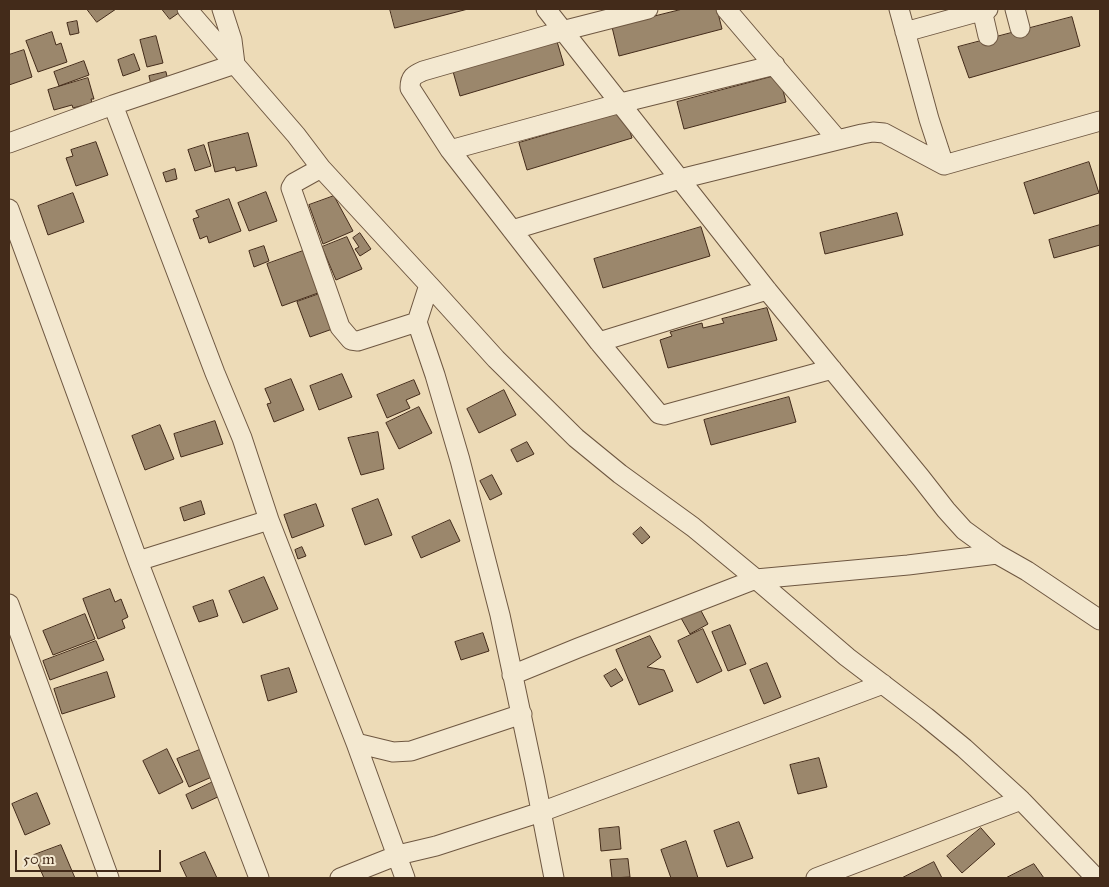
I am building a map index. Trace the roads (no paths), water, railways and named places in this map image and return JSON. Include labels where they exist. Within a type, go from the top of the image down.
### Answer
[{"type":"street","points":[[187,9],[296,135],[321,168],[496,359],[576,438],[620,474],[693,527],[847,657],[964,748],[1021,800],[1096,878]]},
{"type":"street","points":[[222,9],[232,40],[235,64]]},
{"type":"street","points":[[546,9],[767,290],[964,530],[997,554],[1027,571],[1100,620]]},
{"type":"street","points":[[648,9],[562,31],[423,71],[413,76],[410,81],[410,88],[450,150],[599,342],[657,412],[664,415],[832,369]]},
{"type":"street","points":[[726,9],[837,139]]},
{"type":"street","points":[[899,9],[929,119],[944,165]]},
{"type":"street","points":[[1015,9],[1020,28]]},
{"type":"street","points":[[905,32],[985,10],[988,36]]},
{"type":"street","points":[[9,143],[113,105],[235,64]]},
{"type":"street","points":[[450,150],[621,103],[775,65]]},
{"type":"street","points":[[113,105],[214,373],[242,438],[269,520],[356,743],[406,878]]},
{"type":"street","points":[[512,230],[680,179],[837,139],[873,132],[884,133],[944,165],[1100,121]]},
{"type":"street","points":[[321,168],[294,183],[291,188],[340,327],[351,340],[358,341],[417,322]]},
{"type":"street","points":[[9,209],[138,561],[259,878]]},
{"type":"street","points":[[429,285],[417,322],[460,460],[500,615],[522,714],[554,878]]},
{"type":"street","points":[[599,342],[767,290]]},
{"type":"street","points":[[138,561],[269,520]]},
{"type":"street","points":[[512,675],[756,579],[908,565],[997,554]]},
{"type":"street","points":[[9,606],[109,878]]},
{"type":"street","points":[[340,878],[398,855],[436,846],[541,812],[883,684]]},
{"type":"street","points":[[356,743],[393,752],[411,751],[522,714]]},
{"type":"street","points":[[816,878],[1021,800]]}]
